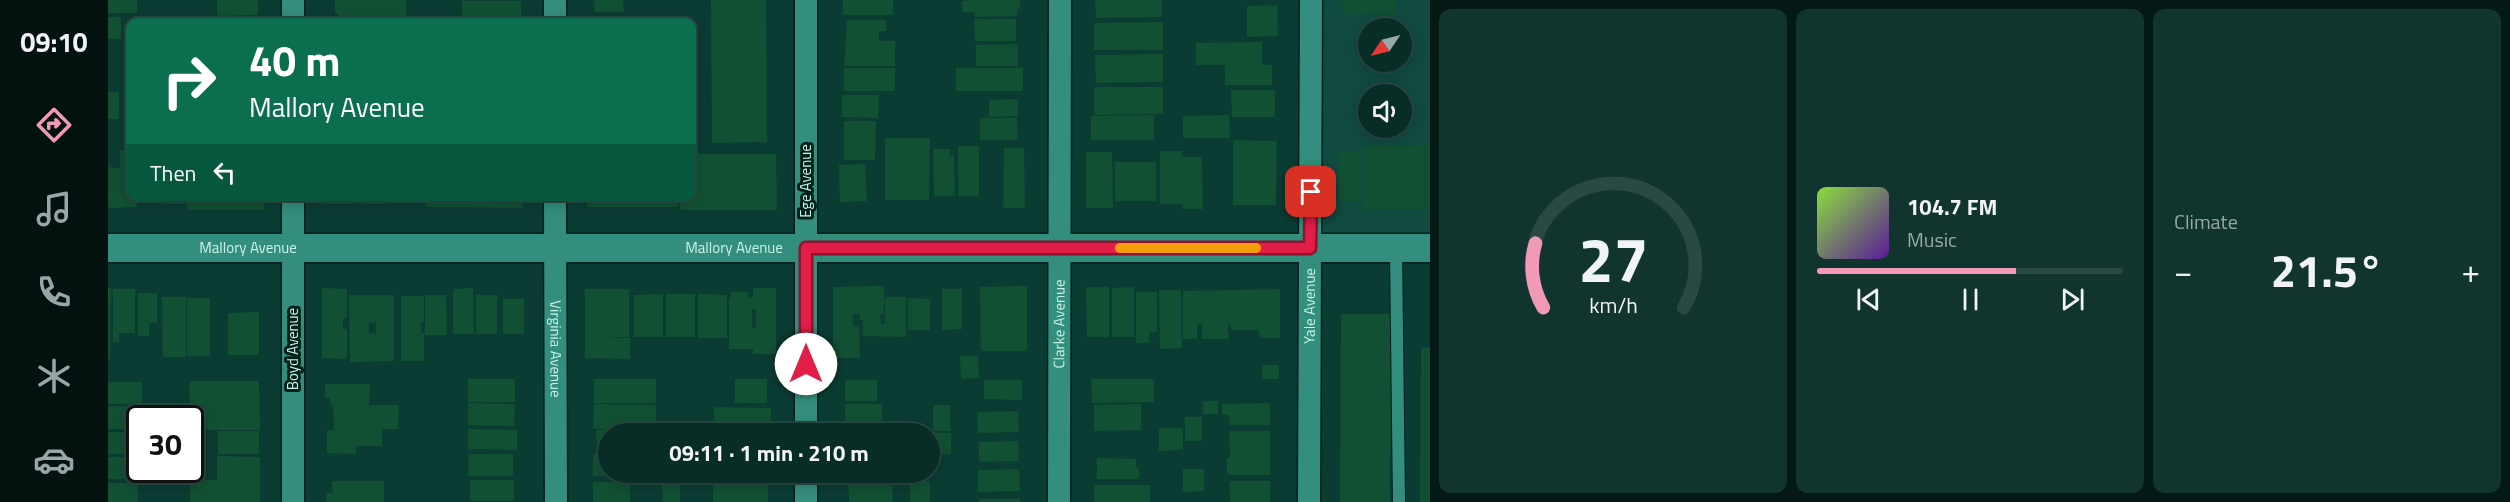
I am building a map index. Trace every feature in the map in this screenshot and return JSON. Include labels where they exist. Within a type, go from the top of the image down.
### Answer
[{"type":"street","points":[[293,0],[293,18]]},
{"type":"street","points":[[555,0],[555,18]]},
{"type":"street","name":"Ege Avenue","points":[[806,0],[806,423]]},
{"type":"street","name":"Clarke Avenue","points":[[1059,502],[1060,0]]},
{"type":"street","name":"Yale Avenue","points":[[1309,502],[1311,0]]},
{"type":"street","name":"Boyd Avenue","points":[[293,201],[293,502]]},
{"type":"street","name":"Virginia Avenue","points":[[555,201],[556,502]]},
{"type":"street","name":"Mallory Avenue","points":[[108,248],[1430,248]]},
{"type":"street","points":[[806,483],[806,502]]},
{"type":"lane","points":[[1396,248],[1400,502]]},
{"type":"shaded area","points":[[1312,0],[1430,0],[1430,237],[1313,236]]},
{"type":"building","points":[[108,0],[137,0],[137,13],[108,13]]},
{"type":"building","points":[[217,0],[258,0],[258,15],[217,16]]},
{"type":"building","points":[[335,0],[406,0],[406,17],[338,18],[338,14],[335,14]]},
{"type":"building","points":[[594,0],[623,0],[624,12],[595,12]]},
{"type":"building","points":[[711,0],[766,0],[767,142],[712,143]]},
{"type":"building","points":[[843,0],[893,0],[893,15],[843,15]]},
{"type":"building","points":[[1020,0],[1020,9],[1017,9],[1017,16],[975,17],[975,12],[963,12],[962,1]]},
{"type":"building","points":[[1095,0],[1162,0],[1162,17],[1096,18]]},
{"type":"building","points":[[1342,0],[1395,0],[1395,15],[1342,14]]},
{"type":"building","points":[[462,1],[521,1],[521,18],[462,18]]},
{"type":"building","points":[[1277,5],[1278,36],[1247,37],[1247,6]]},
{"type":"building","points":[[108,17],[121,17],[121,39],[108,39]]},
{"type":"building","points":[[974,19],[1016,19],[1016,41],[975,41]]},
{"type":"building","points":[[847,20],[886,20],[886,31],[879,31],[879,41],[895,41],[895,66],[844,66]]},
{"type":"building","points":[[1163,22],[1163,50],[1094,50],[1094,23]]},
{"type":"building","points":[[1262,42],[1262,65],[1272,65],[1272,85],[1225,85],[1225,65],[1196,65],[1196,43]]},
{"type":"building","points":[[1018,44],[1018,66],[976,66],[976,45]]},
{"type":"building","points":[[1163,54],[1163,82],[1096,83],[1095,55]]},
{"type":"building","points":[[844,68],[895,68],[895,91],[844,91]]},
{"type":"building","points":[[956,68],[1023,68],[1023,91],[956,91]]},
{"type":"building","points":[[1094,87],[1163,87],[1163,114],[1094,115]]},
{"type":"building","points":[[1231,90],[1275,90],[1275,117],[1232,117]]},
{"type":"building","points":[[108,92],[119,92],[119,119],[108,119]]},
{"type":"building","points":[[842,95],[879,95],[878,118],[842,117]]},
{"type":"building","points":[[1018,99],[1018,116],[989,117],[989,100]]},
{"type":"building","points":[[1154,115],[1154,140],[1091,140],[1091,116]]},
{"type":"building","points":[[1229,115],[1230,138],[1183,138],[1183,116]]},
{"type":"building","points":[[980,118],[1017,118],[1018,140],[980,140]]},
{"type":"building","points":[[844,121],[876,121],[875,160],[844,160]]},
{"type":"building","points":[[885,138],[930,138],[929,200],[885,200]]},
{"type":"building","points":[[1233,140],[1277,141],[1276,205],[1233,205]]},
{"type":"building","points":[[958,146],[979,146],[979,196],[958,196]]},
{"type":"building","points":[[1363,146],[1430,146],[1430,209],[1364,210]]},
{"type":"building","points":[[1004,148],[1024,148],[1025,208],[1003,208]]},
{"type":"building","points":[[933,149],[950,149],[950,156],[954,156],[955,196],[934,196]]},
{"type":"building","points":[[120,151],[126,151],[126,201],[137,201],[137,207],[108,208],[108,167],[120,168]]},
{"type":"building","points":[[1160,151],[1182,151],[1182,157],[1202,157],[1203,209],[1183,209],[1183,204],[1160,204]]},
{"type":"building","points":[[1338,151],[1361,151],[1362,202],[1339,202]]},
{"type":"building","points":[[1086,152],[1112,152],[1113,208],[1086,208]]},
{"type":"building","points":[[696,154],[776,154],[777,210],[680,210],[680,201],[696,201]]},
{"type":"building","points":[[1115,162],[1156,162],[1156,201],[1115,201]]},
{"type":"building","points":[[865,164],[867,201],[840,202],[839,165]]},
{"type":"building","points":[[162,201],[183,201],[183,204],[162,204]]},
{"type":"building","points":[[187,201],[264,201],[264,210],[187,210]]},
{"type":"building","points":[[322,201],[354,201],[354,204],[322,204]]},
{"type":"building","points":[[363,201],[385,201],[385,204],[363,204]]},
{"type":"building","points":[[401,201],[422,201],[422,203],[401,203]]},
{"type":"building","points":[[426,201],[523,201],[523,208],[426,207]]},
{"type":"building","points":[[587,201],[678,201],[678,207],[587,207]]},
{"type":"building","points":[[884,286],[884,314],[880,315],[881,324],[885,324],[885,297],[906,297],[906,337],[863,336],[863,320],[860,320],[860,314],[853,314],[853,327],[859,327],[860,358],[833,358],[833,287]]},
{"type":"building","points":[[1027,286],[1027,351],[981,351],[980,287]]},
{"type":"building","points":[[1086,287],[1109,287],[1109,337],[1087,337]]},
{"type":"building","points":[[1134,287],[1134,337],[1112,337],[1112,288]]},
{"type":"building","points":[[108,288],[111,288],[110,359],[108,359]]},
{"type":"building","points":[[322,288],[347,289],[347,318],[343,318],[343,329],[347,329],[347,359],[322,358]]},
{"type":"building","points":[[473,288],[474,334],[453,334],[453,289]]},
{"type":"building","points":[[753,288],[776,288],[776,354],[753,354],[753,349],[729,349],[731,292],[748,292],[749,298],[753,298]],"holes":[[[752,309],[756,309],[756,329],[752,328]]]},
{"type":"building","points":[[113,289],[135,289],[135,333],[119,333],[119,342],[113,342]]},
{"type":"building","points":[[585,289],[629,289],[629,337],[592,338],[630,338],[630,359],[585,358]]},
{"type":"building","points":[[942,289],[962,289],[962,329],[942,330]]},
{"type":"building","points":[[1280,289],[1280,338],[1260,338],[1258,330],[1231,330],[1231,324],[1228,323],[1229,339],[1202,339],[1202,324],[1197,324],[1197,339],[1183,339],[1183,291]]},
{"type":"building","points":[[1159,290],[1181,290],[1182,348],[1160,349]]},
{"type":"building","points":[[1136,292],[1157,292],[1157,332],[1149,333],[1149,343],[1136,343]]},
{"type":"building","points":[[138,293],[157,293],[157,323],[149,323],[149,336],[138,336]]},
{"type":"building","points":[[663,294],[663,337],[634,337],[634,295]]},
{"type":"building","points":[[666,294],[695,294],[695,337],[666,337]]},
{"type":"building","points":[[698,294],[727,295],[727,338],[698,338]]},
{"type":"building","points":[[349,295],[394,295],[394,361],[350,362]],"holes":[[[376,322],[376,334],[369,333],[369,323]]]},
{"type":"building","points":[[425,295],[446,295],[447,335],[425,335]]},
{"type":"building","points":[[476,295],[497,295],[497,334],[476,334]]},
{"type":"building","points":[[401,296],[424,296],[424,322],[421,322],[421,333],[424,333],[424,361],[401,361]]},
{"type":"building","points":[[162,297],[186,297],[186,357],[163,357]]},
{"type":"building","points":[[187,298],[210,298],[210,356],[187,356]]},
{"type":"building","points":[[908,298],[930,299],[930,330],[908,330]]},
{"type":"building","points":[[503,299],[524,299],[524,334],[503,334]]},
{"type":"building","points":[[259,312],[259,355],[228,355],[228,313]]},
{"type":"building","points":[[1341,314],[1391,314],[1390,502],[1340,502]]},
{"type":"building","points":[[1430,347],[1430,502],[1420,502],[1421,348]]},
{"type":"building","points":[[960,356],[978,356],[979,378],[961,379]]},
{"type":"building","points":[[1262,365],[1279,365],[1279,379],[1262,379]]},
{"type":"building","points":[[468,379],[515,379],[515,402],[468,402]]},
{"type":"building","points":[[594,379],[656,379],[656,403],[594,403]]},
{"type":"building","points":[[735,379],[767,379],[767,403],[735,403]]},
{"type":"building","points":[[1091,379],[1154,379],[1154,402],[1092,403]]},
{"type":"building","points":[[845,380],[877,380],[877,401],[845,401]]},
{"type":"building","points":[[984,380],[1022,380],[1022,400],[984,399]]},
{"type":"building","points":[[189,381],[259,381],[260,430],[204,430],[204,405],[189,405]]},
{"type":"building","points":[[108,382],[142,382],[142,404],[108,404]]},
{"type":"building","points":[[325,384],[370,384],[369,405],[399,405],[398,429],[382,429],[382,446],[356,446],[356,454],[327,453],[327,430],[334,430],[333,405],[330,405],[330,398],[325,398]]},
{"type":"building","points":[[1203,401],[1218,401],[1218,414],[1203,414]]},
{"type":"building","points":[[468,403],[515,404],[514,426],[468,425]]},
{"type":"building","points":[[1270,403],[1270,425],[1230,425],[1229,415],[1222,415],[1222,404]]},
{"type":"building","points":[[594,404],[656,405],[656,423],[598,423],[598,429],[593,429]]},
{"type":"building","points":[[845,404],[882,404],[882,423],[845,423]]},
{"type":"building","points":[[1141,404],[1141,430],[1094,431],[1094,405]]},
{"type":"building","points":[[933,405],[950,405],[950,431],[940,431],[940,423],[933,423]]},
{"type":"building","points":[[108,406],[126,406],[126,429],[108,429]]},
{"type":"building","points":[[714,407],[771,408],[771,423],[714,423]]},
{"type":"building","points":[[1018,411],[1019,432],[978,433],[977,412]]},
{"type":"building","points":[[1185,417],[1202,417],[1202,441],[1185,441]]},
{"type":"building","points":[[1159,428],[1183,428],[1183,450],[1159,451]]},
{"type":"building","points":[[468,429],[517,430],[517,450],[468,449]]},
{"type":"building","points":[[596,430],[598,430],[598,452]]},
{"type":"building","points":[[218,431],[259,431],[259,454],[218,454]]},
{"type":"building","points":[[1229,431],[1270,431],[1270,475],[1230,475],[1227,473],[1227,458],[1230,458]]},
{"type":"building","points":[[108,432],[126,432],[126,454],[108,454]]},
{"type":"building","points":[[940,433],[951,433],[951,454],[940,454]]},
{"type":"building","points":[[1018,441],[1019,461],[979,462],[979,442]]},
{"type":"building","points":[[469,454],[513,454],[513,476],[468,476]]},
{"type":"building","points":[[593,454],[598,454],[598,476],[593,476]]},
{"type":"building","points":[[217,456],[260,457],[260,502],[190,502],[190,483],[217,480]]},
{"type":"building","points":[[108,457],[126,457],[126,479],[108,479]]},
{"type":"building","points":[[1097,458],[1136,459],[1139,479],[1097,479]]},
{"type":"building","points":[[1019,469],[1020,491],[978,492],[978,470]]},
{"type":"building","points":[[1183,469],[1204,469],[1204,491],[1183,492]]},
{"type":"building","points":[[470,480],[514,480],[514,501],[470,501]]},
{"type":"building","points":[[332,481],[384,481],[384,502],[326,502],[326,493],[333,493]]},
{"type":"building","points":[[1229,481],[1270,481],[1270,502],[1230,502]]},
{"type":"building","points":[[593,482],[630,483],[630,502],[593,502]]},
{"type":"building","points":[[108,483],[138,483],[138,502],[108,502]]},
{"type":"building","points":[[662,483],[680,483],[680,502],[663,502]]},
{"type":"building","points":[[713,483],[768,483],[768,502],[713,502]]},
{"type":"building","points":[[848,483],[892,483],[893,502],[849,502]]},
{"type":"building","points":[[910,483],[930,483],[930,502],[910,502]]},
{"type":"building","points":[[1094,485],[1150,485],[1150,502],[1094,502]]},
{"type":"building","points":[[979,499],[1020,499],[1020,502],[979,502]]},
{"type":"slow traffic","points":[[1120,248],[1256,248]]},
{"type":"route","points":[[806,364],[806,248],[1310,248],[1311,192]]}]
